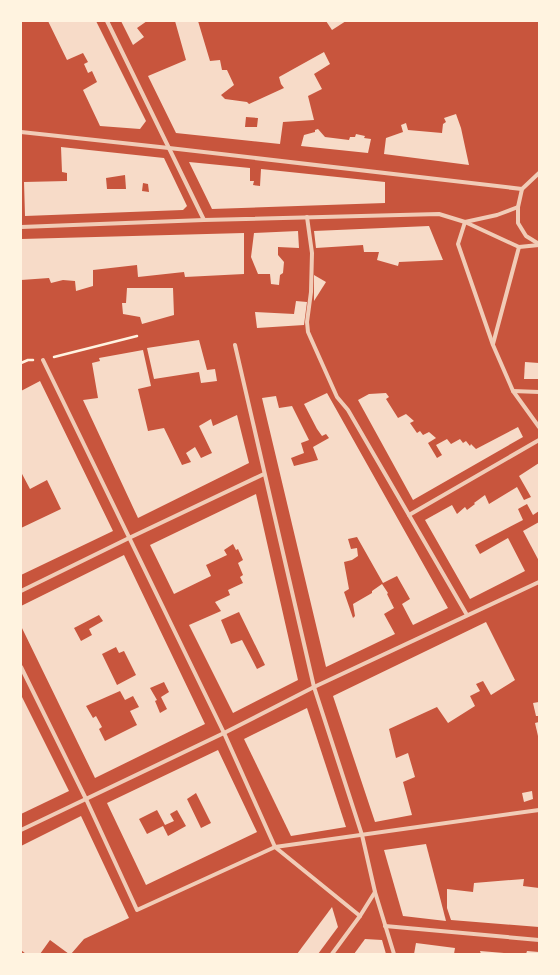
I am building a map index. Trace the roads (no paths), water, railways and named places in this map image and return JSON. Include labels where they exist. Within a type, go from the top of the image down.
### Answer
[{"type":"street","points":[[107,21],[204,220]]},
{"type":"street","points":[[21,132],[522,189]]},
{"type":"street","points":[[539,173],[522,189],[518,207],[518,223],[526,236],[539,245]]},
{"type":"street","points":[[465,222],[497,215],[518,207]]},
{"type":"street","points":[[21,227],[204,220],[439,214],[465,222],[519,247],[539,245]]},
{"type":"street","points":[[307,217],[312,253],[311,292],[307,322],[308,332],[337,397],[348,410],[467,615]]},
{"type":"street","points":[[465,222],[458,244],[493,344],[513,391],[539,427]]},
{"type":"street","points":[[493,344],[519,247]]},
{"type":"street","points":[[235,346],[314,687],[362,835],[375,892],[394,954]]},
{"type":"street","points":[[43,360],[224,733],[275,847],[360,916]]},
{"type":"street","points":[[513,391],[539,392]]},
{"type":"street","points":[[409,515],[539,440]]},
{"type":"street","points":[[21,591],[264,474]]},
{"type":"street","points":[[21,830],[224,733],[314,687],[539,582]]},
{"type":"street","points":[[21,666],[86,799],[137,910],[275,847],[539,810]]},
{"type":"street","points":[[332,954],[360,916],[375,892]]},
{"type":"street","points":[[385,926],[539,940]]}]
